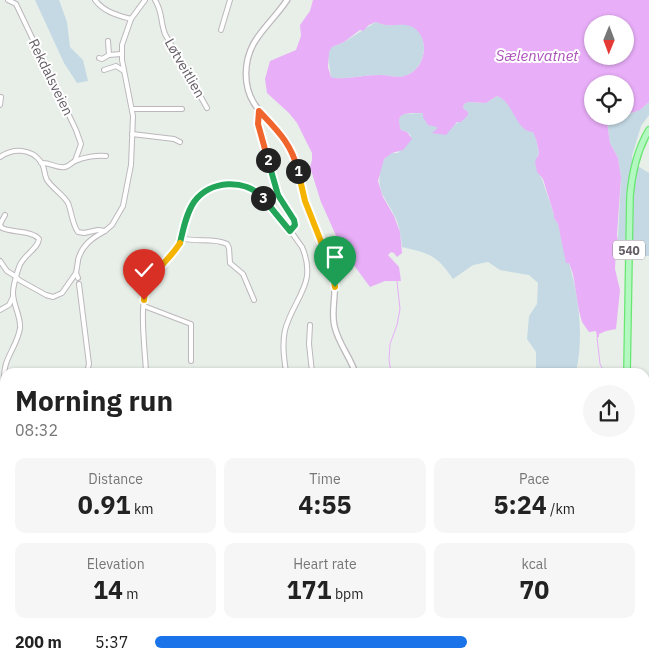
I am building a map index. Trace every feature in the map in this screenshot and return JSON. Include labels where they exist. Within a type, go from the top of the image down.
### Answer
[{"type":"main road","name":"540","points":[[627,368],[630,196],[636,160],[649,130]]},
{"type":"street","name":"Rekdalsveien","points":[[8,0],[16,4],[76,130],[81,144],[75,161]]},
{"type":"street","points":[[95,0],[109,12],[131,19]]},
{"type":"street","points":[[0,261],[6,271],[46,295],[53,297],[62,293],[77,276],[78,260],[82,250],[92,237],[105,231],[112,225],[123,206],[131,165],[132,109],[127,92],[121,54],[124,37],[131,19],[145,0]]},
{"type":"street","name":"Løtveitlien","points":[[155,0],[162,15],[165,34],[207,108]]},
{"type":"street","points":[[221,30],[230,0]]},
{"type":"street","points":[[287,0],[277,15],[256,38],[250,49],[246,75],[247,89],[254,105],[286,141],[293,155],[306,205],[333,272],[335,287],[334,325],[353,368]]},
{"type":"street","points":[[108,41],[109,54]]},
{"type":"street","points":[[99,58],[102,59],[109,54],[121,54]]},
{"type":"street","points":[[104,70],[113,66],[124,71]]},
{"type":"street","points":[[0,105],[1,97]]},
{"type":"street","points":[[132,109],[182,109]]},
{"type":"street","points":[[259,111],[258,124],[278,195],[294,220],[295,225],[290,231]]},
{"type":"street","points":[[132,134],[172,138],[180,142]]},
{"type":"street","points":[[0,157],[18,150],[31,155],[42,163],[60,168],[69,166],[75,161],[94,156],[106,156]]},
{"type":"street","points":[[42,163],[48,181],[66,200],[78,232],[105,231]]},
{"type":"street","points":[[146,368],[144,306],[146,286],[176,249],[194,202],[210,189],[230,184],[244,186],[261,195],[302,247],[306,256],[308,274],[303,293],[285,332],[286,368]]},
{"type":"street","points":[[0,310],[9,305],[22,259],[37,245],[39,239],[35,235],[2,228],[0,225],[5,215]]},
{"type":"street","points":[[181,238],[190,241],[220,241],[227,244],[230,263],[243,274],[254,300]]},
{"type":"street","points":[[79,284],[88,368]]},
{"type":"street","points":[[1,368],[2,360],[20,328],[13,294]]},
{"type":"street","points":[[144,306],[191,324],[191,361]]},
{"type":"street","points":[[310,325],[312,368]]},
{"type":"shaded area","points":[[35,0],[59,0],[67,22],[70,47],[83,60],[88,81],[77,83],[64,63]]},
{"type":"shaded area","points":[[376,22],[386,25],[407,24],[417,29],[424,42],[424,50],[419,65],[414,71],[400,77],[375,75],[331,77],[328,52],[332,47],[344,42]]},
{"type":"shaded area","points":[[497,96],[501,98],[507,103],[519,122],[532,131],[536,138],[540,176],[554,218],[558,224],[578,303],[580,345],[577,368],[536,368],[536,352],[527,339],[529,316],[537,304],[538,283],[529,275],[500,270],[488,262],[473,265],[453,279],[442,264],[432,256],[402,247],[397,221],[383,196],[380,176],[384,160],[392,153],[398,153],[411,136],[401,130],[397,121],[402,114],[423,113],[437,126],[437,129],[453,126],[468,115],[468,112],[463,108],[464,104],[468,102],[486,103]]},
{"type":"shaded area","points":[[649,102],[649,115],[641,126],[632,156],[633,163],[649,173],[649,256],[617,257],[621,177],[618,158],[610,143],[607,125],[634,125],[634,112]]},
{"type":"water","name":"Sælenvatnet","points":[[313,0],[649,0],[649,102],[640,110],[634,112],[634,75],[584,75],[584,125],[607,125],[610,143],[618,158],[621,177],[617,235],[619,248],[616,249],[615,269],[620,290],[616,329],[606,331],[597,337],[596,331],[589,332],[582,322],[573,274],[569,263],[566,263],[558,224],[554,218],[543,179],[537,172],[535,162],[539,153],[536,139],[533,132],[522,127],[503,99],[497,96],[486,103],[468,102],[464,104],[463,108],[468,112],[468,115],[461,122],[457,122],[446,135],[432,133],[437,127],[428,125],[423,117],[423,113],[403,114],[399,119],[401,130],[407,132],[412,139],[403,150],[392,153],[384,159],[378,181],[383,197],[394,216],[400,232],[402,253],[397,257],[391,252],[388,255],[399,267],[401,281],[385,281],[370,287],[342,249],[321,202],[310,167],[312,153],[297,123],[267,93],[265,79],[270,61],[296,50],[301,36],[300,25],[310,11]],"holes":[[[376,22],[386,25],[407,25],[417,30],[421,36],[424,43],[424,51],[419,66],[414,71],[400,77],[384,75],[331,77],[328,67],[329,52],[332,47],[344,42],[360,30],[363,31],[369,25]]]},
{"type":"waterway","points":[[390,368],[390,344],[397,325],[400,309],[397,281]]},
{"type":"waterway","points":[[597,337],[602,368]]},
{"type":"route","points":[[144,300],[149,280],[166,262],[179,244],[194,202],[210,189],[230,184],[247,187],[261,195],[290,231],[295,225],[294,220],[278,195],[272,178],[267,152],[258,124],[259,111],[283,137],[291,149],[305,201],[333,272],[335,287]]}]
